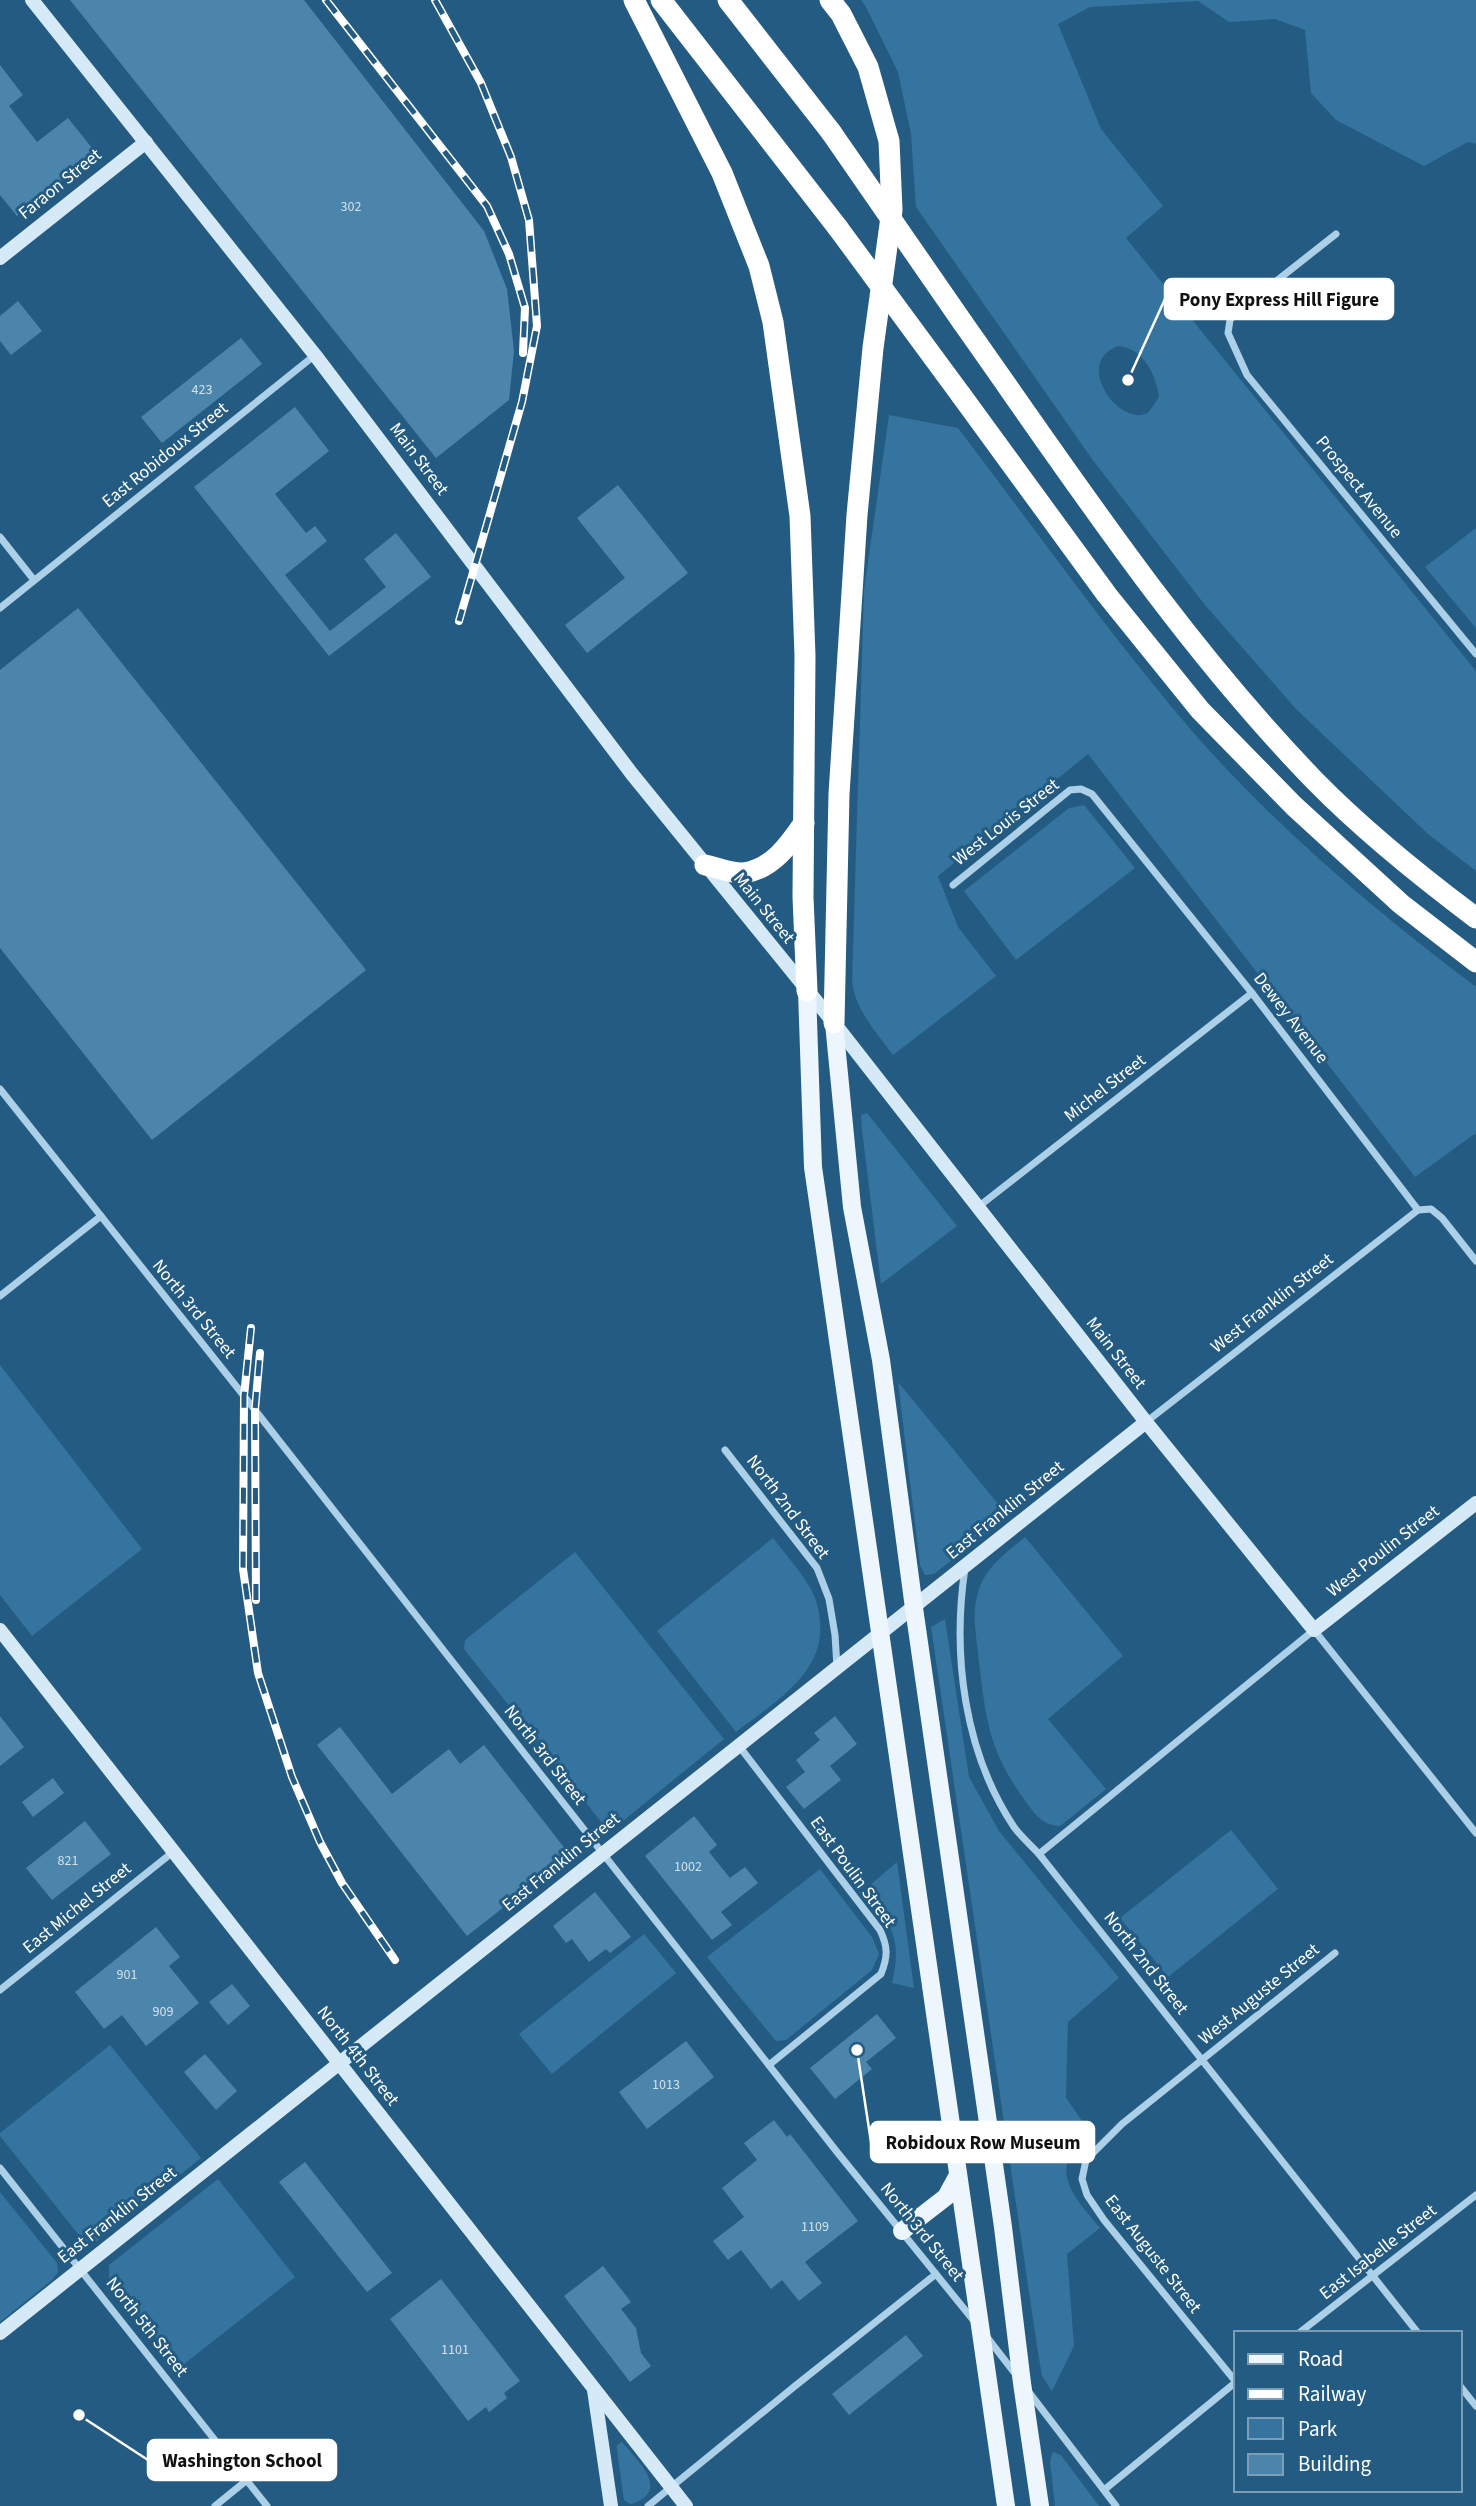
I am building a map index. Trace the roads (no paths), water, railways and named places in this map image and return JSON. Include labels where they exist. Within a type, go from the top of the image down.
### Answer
[{"type":"highway","points":[[634,0],[722,173],[759,266],[773,321],[800,516],[805,656],[803,897],[807,991]]},
{"type":"highway","points":[[661,0],[838,228],[1107,595],[1200,710],[1294,806],[1401,904],[1476,962]]},
{"type":"highway","points":[[728,0],[831,132],[1135,566],[1229,686],[1316,782],[1420,876],[1476,918]]},
{"type":"highway","points":[[830,0],[841,14],[868,67],[888,141],[892,210],[873,348],[857,514],[839,794],[834,1023]]},
{"type":"highway","points":[[705,865],[742,873],[762,866],[786,850],[803,824]]},
{"type":"main road","points":[[807,991],[813,1167],[1006,2506]]},
{"type":"main road","points":[[834,1023],[852,1207],[881,1360],[1040,2506]]},
{"type":"main road","points":[[902,2231],[946,2197],[958,2175]]},
{"type":"street","name":"Main Street","points":[[32,0],[315,355],[632,774],[834,1023],[1146,1422],[1476,1832]]},
{"type":"street","name":"Faraon Street","points":[[0,258],[146,142]]},
{"type":"street","name":"Prospect Avenue","points":[[1336,234],[1237,312],[1230,320],[1228,333],[1247,375],[1476,654]]},
{"type":"street","name":"East Robidoux Street","points":[[0,608],[315,355]]},
{"type":"street","points":[[0,537],[34,580]]},
{"type":"street","name":"West Louis Street","points":[[953,885],[1070,790],[1081,789]]},
{"type":"street","name":"Dewey Avenue","points":[[1081,789],[1093,794],[1252,993],[1418,1210],[1431,1209],[1442,1218],[1476,1261]]},
{"type":"street","name":"Michel Street","points":[[978,1208],[1252,993]]},
{"type":"street","name":"North 3rd Street","points":[[0,1089],[769,2065],[982,2331],[1116,2506]]},
{"type":"street","name":"West Franklin Street","points":[[1146,1422],[1418,1210]]},
{"type":"street","points":[[0,1296],[101,1216]]},
{"type":"street","name":"East Franklin Street","points":[[0,2333],[1146,1422]]},
{"type":"street","name":"North 2nd Street","points":[[725,1450],[817,1568],[829,1599],[837,1667]]},
{"type":"street","name":"West Poulin Street","points":[[1314,1630],[1476,1503]]},
{"type":"street","name":"North 2nd Street","points":[[965,1567],[960,1603],[961,1658],[970,1720],[978,1756],[991,1787],[1015,1829],[1039,1854],[1416,2331]]},
{"type":"street","points":[[1039,1854],[1314,1630]]},
{"type":"street","name":"North 4th Street","points":[[1,1633],[686,2506]]},
{"type":"street","name":"East Poulin Street","points":[[738,1746],[880,1930],[887,1945],[888,1958],[881,1974],[769,2065]]},
{"type":"street","name":"East Michel Street","points":[[0,1990],[173,1851]]},
{"type":"street","name":"West Auguste Street","points":[[1202,2059],[1335,1953]]},
{"type":"street","name":"East Auguste Street","points":[[1202,2059],[1122,2124],[1086,2160],[1082,2179],[1087,2195],[1104,2220],[1234,2380]]},
{"type":"street","name":"North 5th Street","points":[[0,2168],[267,2506]]},
{"type":"street","name":"East Isabelle Street","points":[[1302,2331],[1476,2195]]},
{"type":"street","points":[[649,2506],[936,2274]]},
{"type":"street","points":[[1104,2490],[1234,2384]]},
{"type":"street","points":[[594,2388],[611,2506]]},
{"type":"street","points":[[1462,2388],[1476,2406]]},
{"type":"street","points":[[215,2506],[247,2480]]},
{"type":"railway","points":[[326,0],[487,206],[509,254],[525,308],[523,353]]},
{"type":"railway","points":[[435,0],[481,83],[511,157],[529,220],[537,326],[522,402],[459,621]]},
{"type":"railway","points":[[251,1328],[244,1396],[243,1569],[258,1673],[292,1777],[320,1842],[342,1883],[395,1960]]},
{"type":"railway","points":[[256,1600],[255,1410],[260,1353]]},
{"type":"place","name":"Pony Express Hill Figure","points":[[1128,380]]},
{"type":"place","name":"Robidoux Row Museum","points":[[857,2050]]},
{"type":"place","name":"Washington School","points":[[79,2415]]}]
